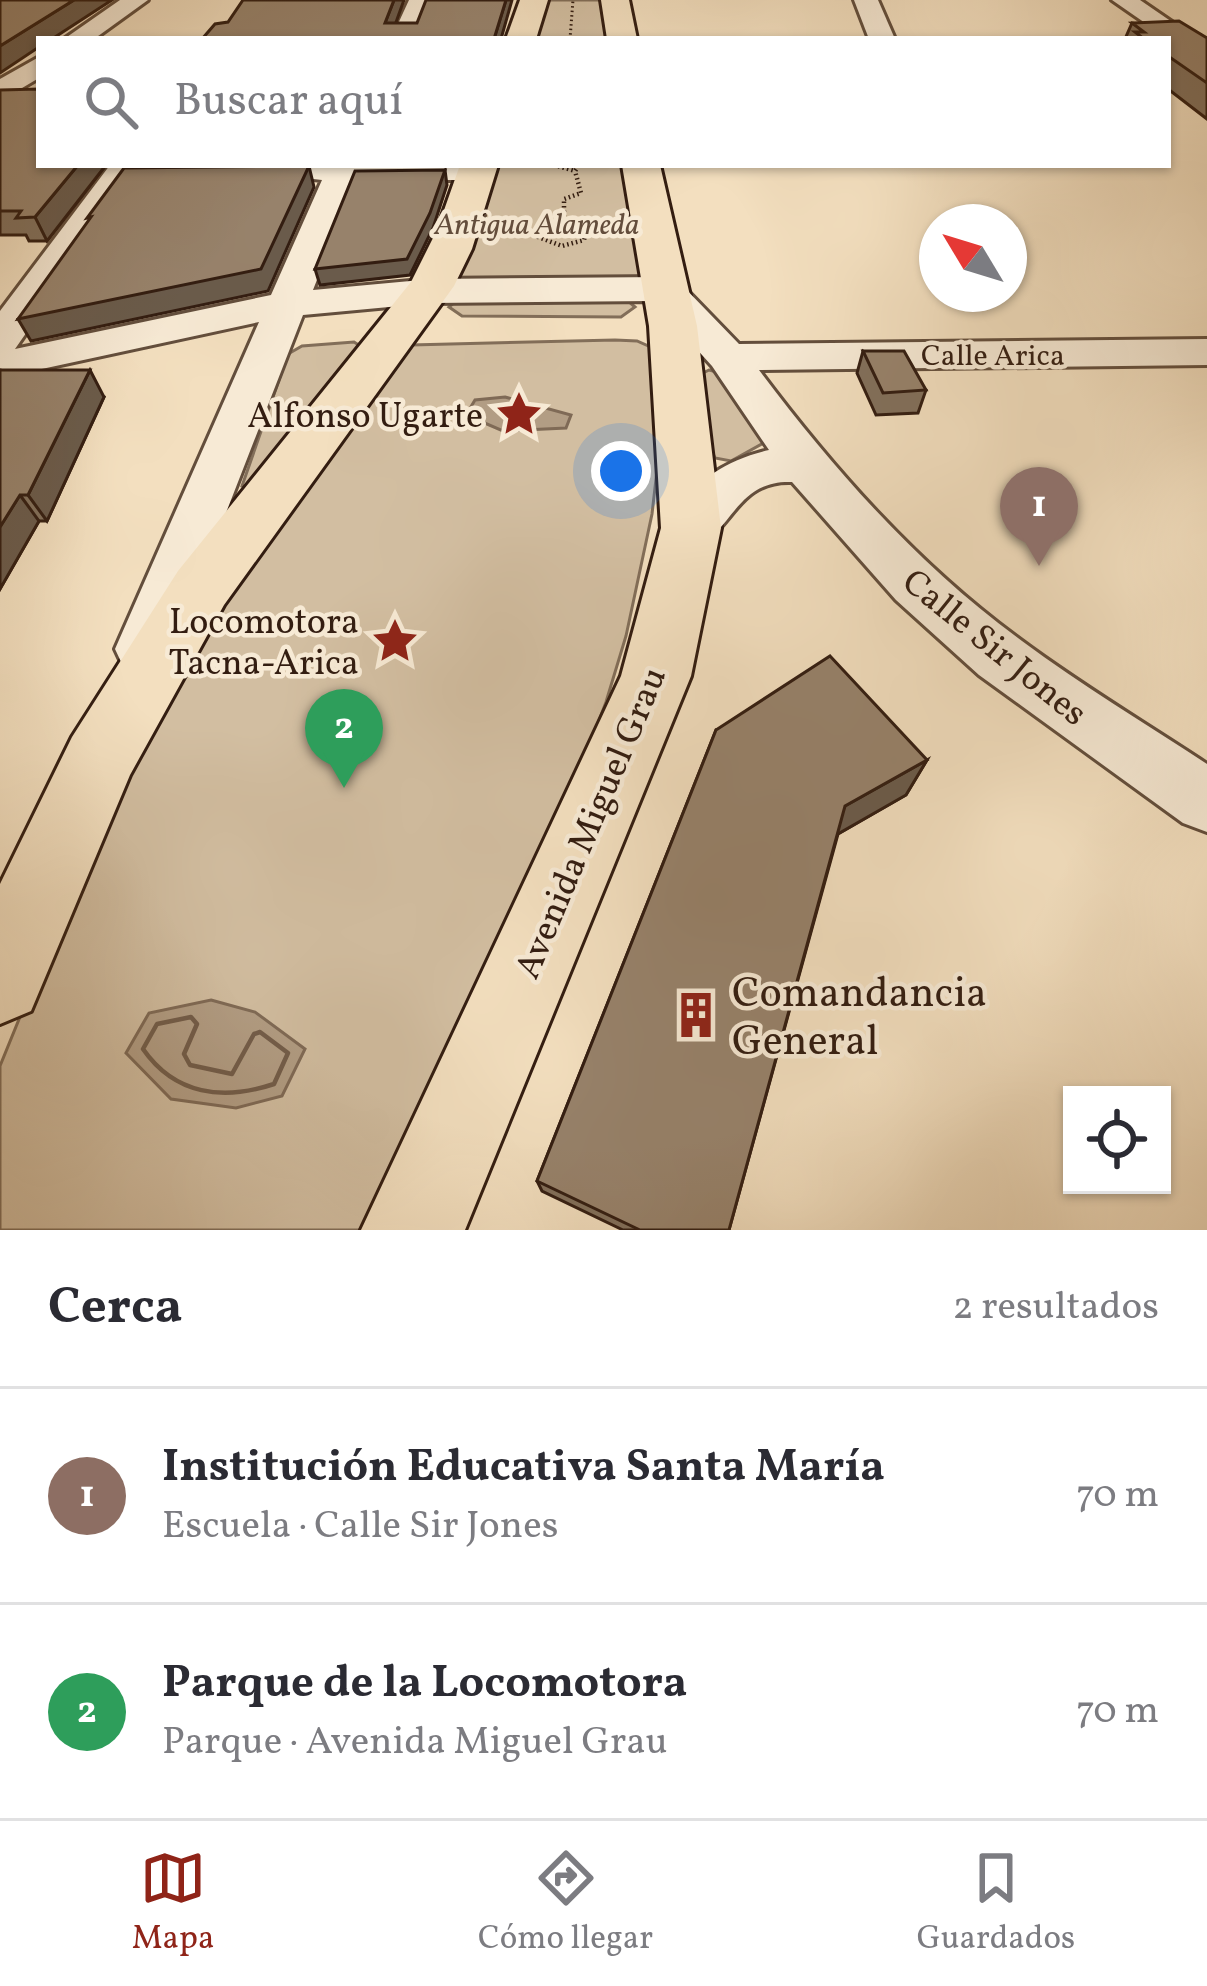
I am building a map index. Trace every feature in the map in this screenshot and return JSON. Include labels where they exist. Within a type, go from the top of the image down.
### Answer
[{"type":"main road","points":[[522,36],[534,0]]},
{"type":"main road","points":[[615,0],[621,36]]},
{"type":"main road","points":[[0,980],[98,760],[201,588],[447,264],[478,168]]},
{"type":"main road","name":"Avenida Miguel Grau","points":[[413,1230],[656,676],[691,528],[689,324],[642,168]]},
{"type":"street","points":[[82,36],[136,0]]},
{"type":"street","points":[[405,36],[421,0]]},
{"type":"street","points":[[866,0],[881,36]]},
{"type":"street","points":[[1124,0],[1207,58]]},
{"type":"street","points":[[0,92],[23,69]]},
{"type":"street","points":[[272,171],[326,168]]},
{"type":"street","points":[[98,760],[283,304],[344,168]]},
{"type":"street","points":[[8,324],[134,171]]},
{"type":"street","points":[[0,365],[283,304]]},
{"type":"street","name":"Calle Arica","points":[[283,304],[323,317],[417,307],[1207,352]]},
{"type":"street","name":"Calle Sir Jones","points":[[689,324],[806,467],[916,585],[1000,658],[1207,800]]},
{"type":"street","points":[[691,528],[717,490],[751,466],[806,467]]},
{"type":"path","points":[[571,36],[573,0]]},
{"type":"path","points":[[564,221],[564,199],[580,193],[577,168]]},
{"type":"path","points":[[564,221],[582,225],[587,236],[562,246],[538,237],[544,225],[564,221]]},
{"type":"green space","points":[[548,0],[607,0],[613,36],[534,36]]},
{"type":"green space","name":"Antigua Alameda","points":[[492,168],[629,168],[642,274],[632,281],[466,286],[457,278]]},
{"type":"green space","points":[[457,300],[627,300],[635,307],[621,317],[462,316],[449,307]]},
{"type":"green space","points":[[637,341],[655,349],[659,453],[652,514],[626,636],[579,773],[364,1230],[0,1230],[0,1066],[107,803],[174,669],[411,345]]},
{"type":"green space","points":[[354,342],[365,349],[251,489],[242,486],[288,354],[302,346]]},
{"type":"green space","points":[[717,372],[767,441],[731,461],[715,458],[712,451],[699,375]]},
{"type":"water","points":[[505,397],[571,415],[566,428],[503,431],[466,415],[475,400]]},
{"type":"water","points":[[211,1000],[255,1012],[305,1049],[282,1096],[236,1108],[171,1099],[126,1053],[149,1013]]},
{"type":"building","points":[[0,0],[74,0],[0,46]]},
{"type":"building","points":[[243,0],[394,0],[385,23],[417,23],[426,0],[506,0],[495,36],[205,36],[215,24],[228,22]]},
{"type":"building","points":[[1179,21],[1207,38],[1207,83],[1171,58],[1171,36],[1140,36],[1135,32],[1144,32],[1132,23]]},
{"type":"building","points":[[36,89],[36,168],[76,168],[35,217],[16,218],[21,211],[0,211],[0,90]]},
{"type":"building","points":[[124,168],[308,168],[261,269],[18,319],[91,217],[87,218]]},
{"type":"building","points":[[445,170],[407,259],[315,269],[355,171]]},
{"type":"building","points":[[863,351],[904,351],[926,390],[883,393]]},
{"type":"building","points":[[0,370],[90,370],[28,495],[20,495],[0,527]]},
{"type":"building","name":"Comandancia General","points":[[830,656],[927,760],[845,806],[729,1230],[640,1230],[537,1181],[716,730]]},
{"type":"place","name":"Alfonso Ugarte","points":[[519,414]]},
{"type":"place","name":"Institución Educativa Santa María","points":[[1039,566]]},
{"type":"place","name":"Locomotora Tacna-Arica","points":[[395,641]]},
{"type":"place","name":"Parque de la Locomotora","points":[[344,788]]},
{"type":"place","name":"Comandancia General","points":[[696,1015]]}]
